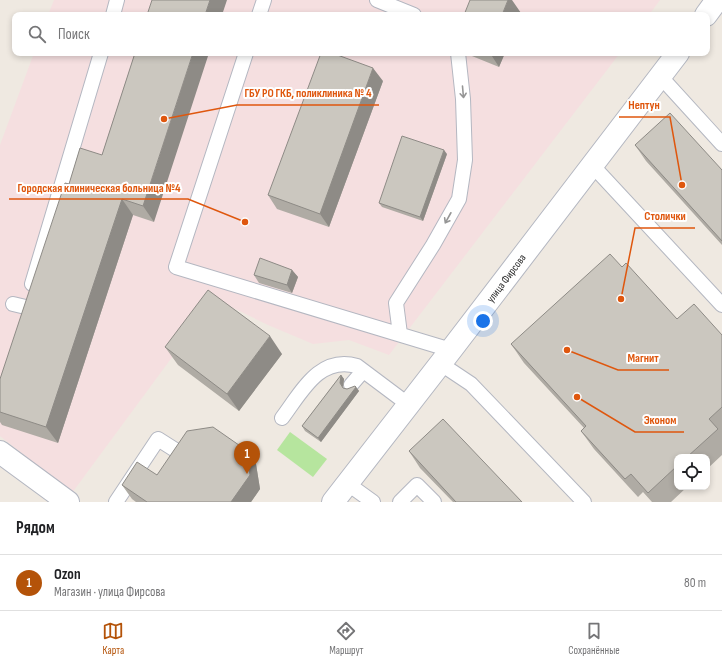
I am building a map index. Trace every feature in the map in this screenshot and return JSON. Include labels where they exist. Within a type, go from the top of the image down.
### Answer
[{"type":"street","points":[[708,12],[717,0]]},
{"type":"street","name":"улица Фирсова","points":[[333,502],[446,357],[676,56]]},
{"type":"street","points":[[0,452],[68,502]]},
{"type":"lane","points":[[114,12],[117,0]]},
{"type":"lane","points":[[260,12],[264,0]]},
{"type":"lane","points":[[377,0],[407,12]]},
{"type":"lane","points":[[24,307],[100,56]]},
{"type":"lane","points":[[245,56],[176,267],[400,334],[446,357],[584,502]]},
{"type":"lane","points":[[400,334],[396,303],[433,245],[459,199],[465,160],[463,99],[458,56]]},
{"type":"lane","points":[[660,76],[722,144]]},
{"type":"lane","points":[[592,165],[722,305]]},
{"type":"lane","points":[[282,418],[314,376],[321,370],[348,365],[357,366],[409,405]]},
{"type":"lane","points":[[351,385],[363,371]]},
{"type":"lane","points":[[116,502],[158,439],[180,453]]},
{"type":"lane","points":[[348,484],[373,502]]},
{"type":"lane","points":[[400,502],[417,485],[434,502]]},
{"type":"shaded area","points":[[54,0],[660,0],[651,12],[49,12]]},
{"type":"shaded area","points":[[33,56],[618,56],[389,355],[349,340],[313,344],[268,325],[215,299],[72,493],[0,436],[0,145]]},
{"type":"green space","points":[[290,432],[327,459],[313,477],[277,450]]},
{"type":"building","points":[[152,0],[210,0],[206,12],[148,12]]},
{"type":"building","points":[[470,0],[508,0],[503,12],[465,12]]},
{"type":"building","points":[[134,56],[192,56],[143,206],[122,199],[46,427],[0,412],[0,379],[65,183],[69,184],[80,148],[102,155]]},
{"type":"building","points":[[320,56],[340,56],[373,68],[320,214],[268,195]]},
{"type":"building","points":[[670,113],[722,170],[722,241],[635,145]]},
{"type":"building","points":[[402,136],[444,150],[420,217],[379,203]]},
{"type":"building","points":[[610,254],[622,267],[626,263],[677,319],[694,304],[722,335],[722,407],[709,419],[718,429],[690,454],[674,454],[674,469],[648,493],[631,474],[625,479],[581,431],[586,426],[511,344]]},
{"type":"building","points":[[260,258],[292,270],[287,285],[254,275]]},
{"type":"building","points":[[208,290],[270,336],[227,394],[165,347]]},
{"type":"building","points":[[341,375],[340,383],[343,388],[347,389],[356,387],[318,438],[302,426]]},
{"type":"building","points":[[443,419],[522,502],[456,502],[409,451]]},
{"type":"building","points":[[213,427],[246,450],[250,475],[231,502],[147,502],[122,485],[137,462],[157,475],[187,431]]},
{"type":"place","name":"ГБУ РО ГКБ, поликлиника № 4","points":[[164,119]]},
{"type":"place","name":"Нептун","points":[[682,185]]},
{"type":"place","name":"Городская клиническая больница №4","points":[[245,222]]},
{"type":"place","name":"Столички","points":[[621,299]]},
{"type":"place","name":"Магнит","points":[[567,350]]},
{"type":"place","name":"Эконом","points":[[577,397]]},
{"type":"place","name":"Ozon","points":[[247,474]]}]
